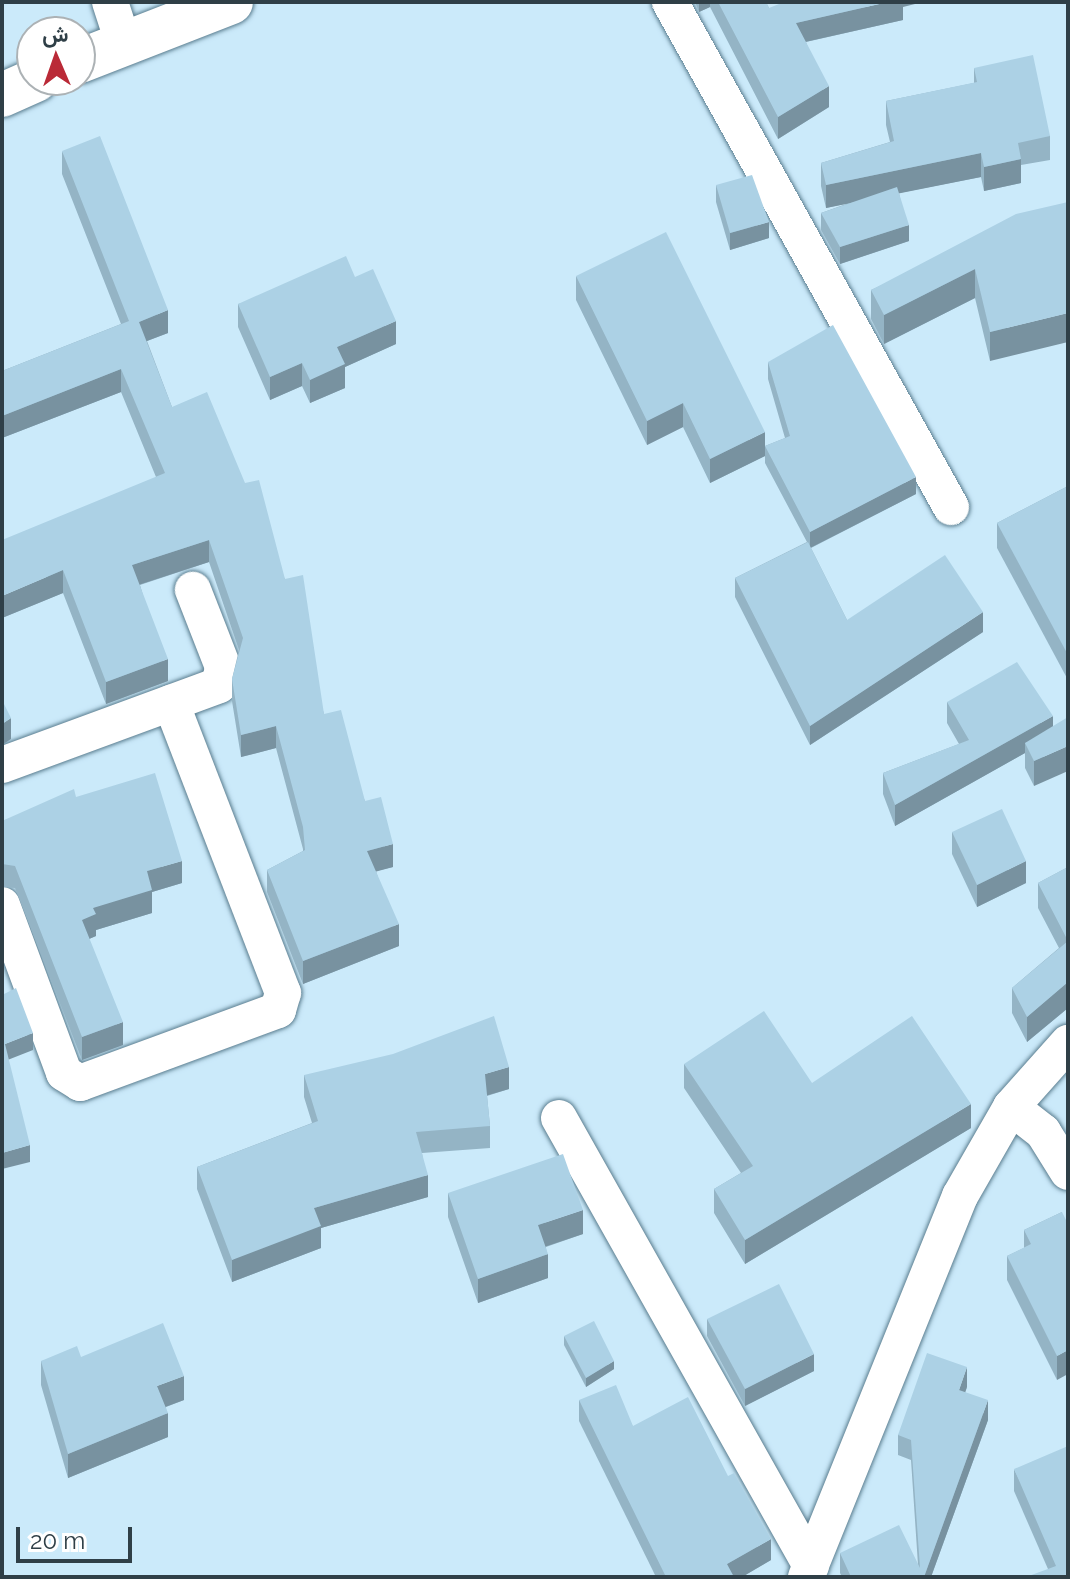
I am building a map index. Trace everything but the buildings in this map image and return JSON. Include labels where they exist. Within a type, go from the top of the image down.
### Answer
[{"type":"street","points":[[96,44],[116,22],[231,2]]},
{"type":"street","points":[[670,2],[951,507]]},
{"type":"street","points":[[2,765],[219,685],[223,667],[193,590]]},
{"type":"street","points":[[2,905],[64,1073],[80,1083],[278,1010],[283,993],[171,703]]},
{"type":"street","points":[[809,1572],[921,1285],[1011,1107],[1068,1043]]},
{"type":"street","points":[[1011,1107],[1043,1132],[1068,1172]]},
{"type":"street","points":[[559,1118],[809,1572]]}]
